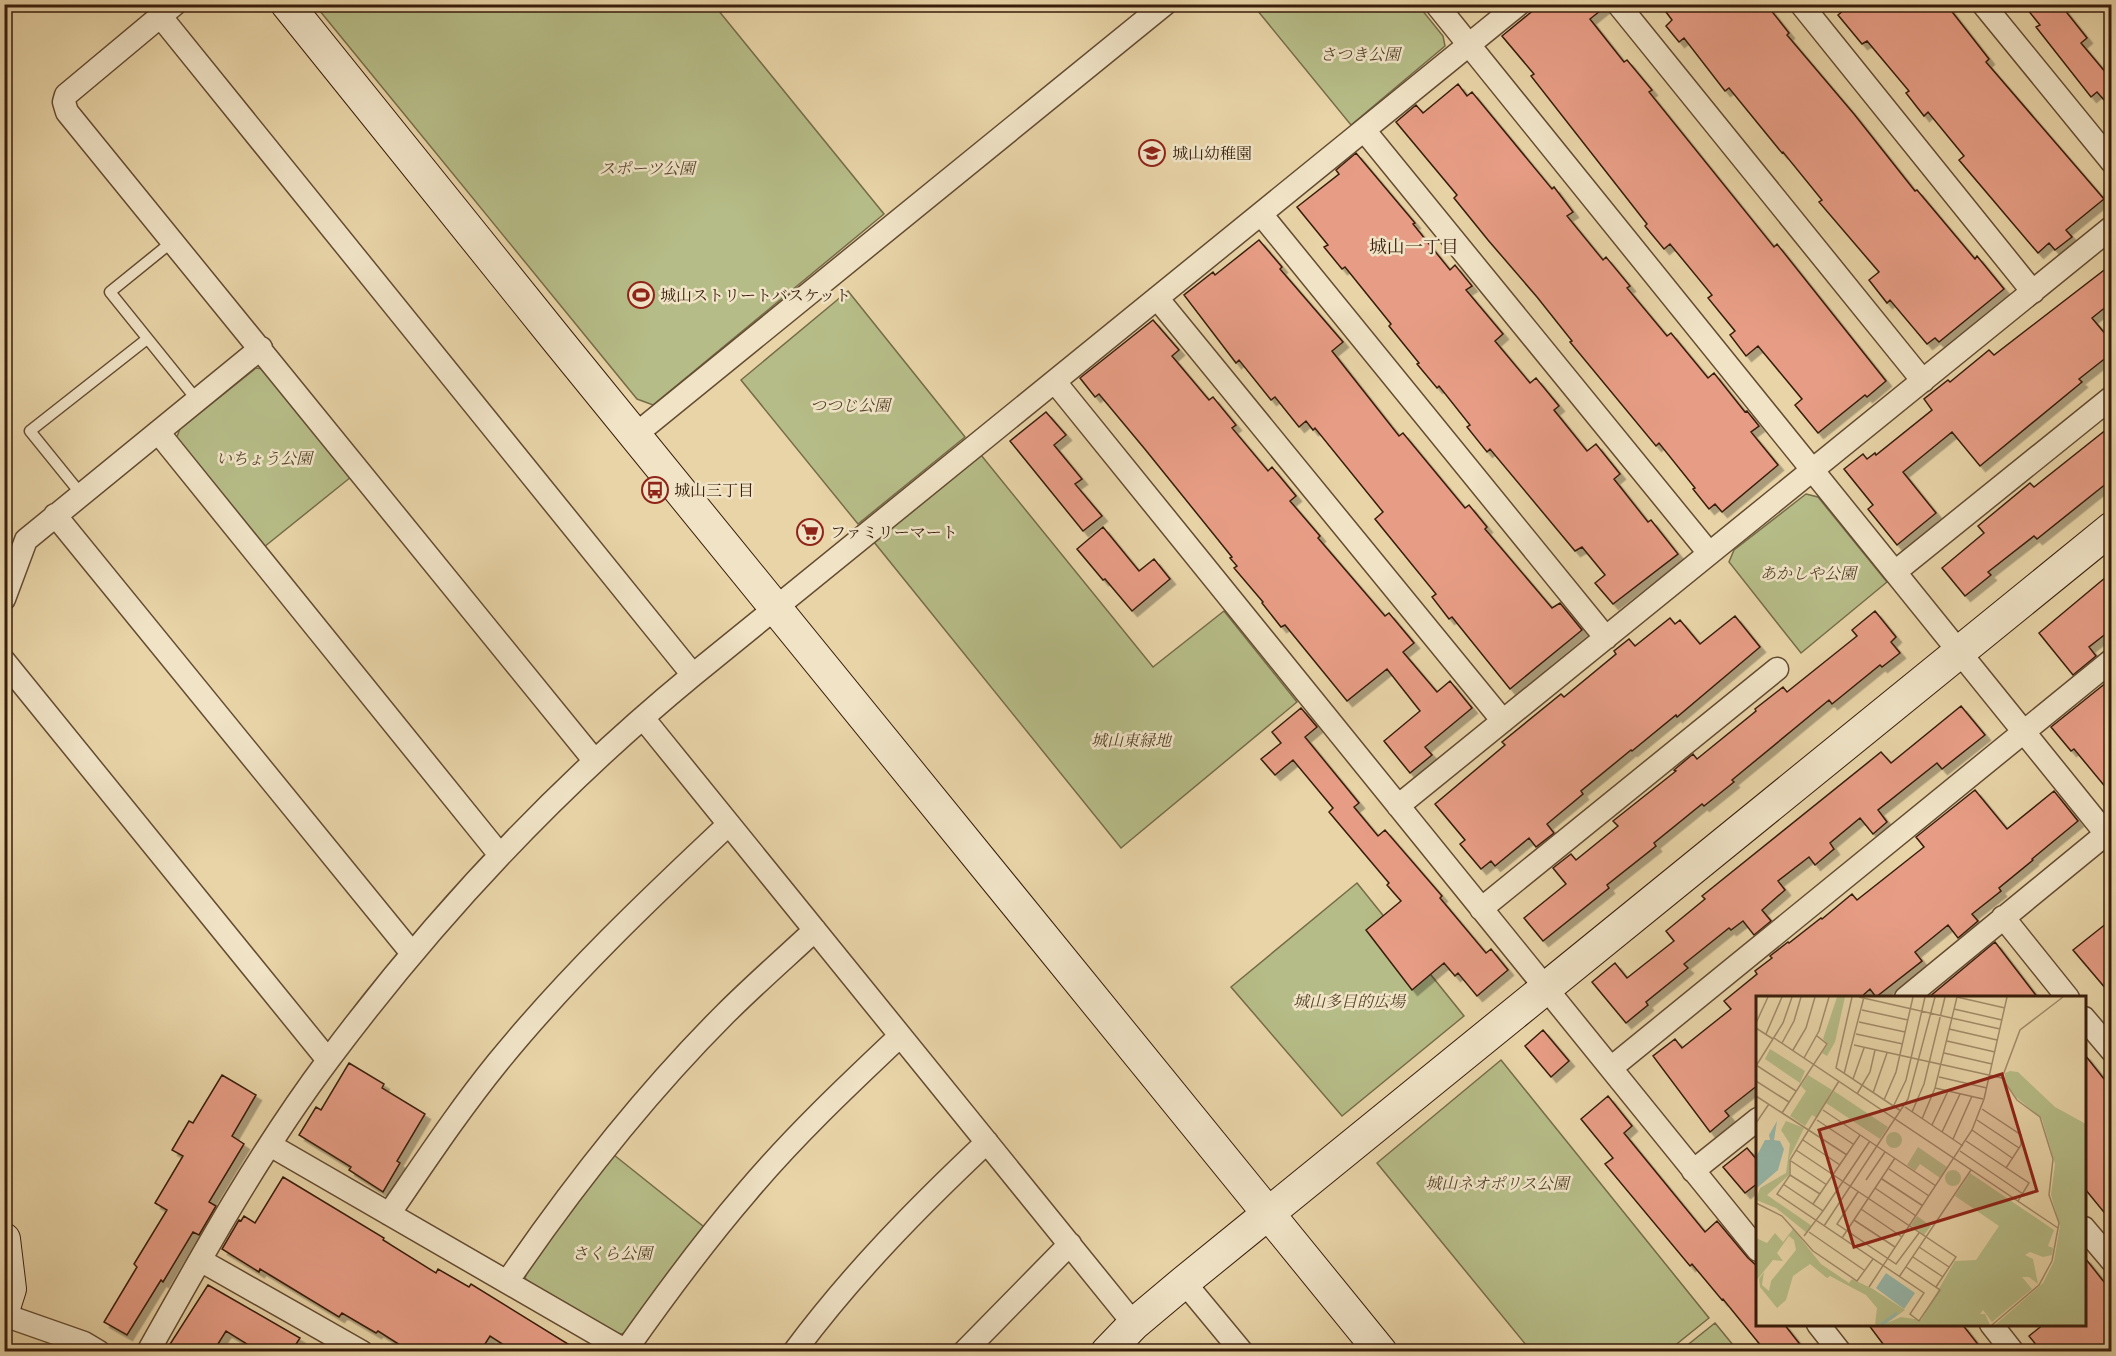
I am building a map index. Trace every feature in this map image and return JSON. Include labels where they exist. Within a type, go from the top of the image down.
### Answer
[{"type":"street","points":[[287,4],[1381,1352]]},
{"type":"street","points":[[635,435],[1165,4]]},
{"type":"street","points":[[1436,4],[2024,732],[2110,834],[2003,917],[1908,996]]},
{"type":"street","points":[[148,1352],[200,1260],[270,1145],[328,1060],[411,952],[500,855],[594,760],[693,675],[1519,4]]},
{"type":"street","points":[[1618,4],[1923,381]]},
{"type":"street","points":[[1801,4],[2033,292]]},
{"type":"street","points":[[1983,4],[2112,162]]},
{"type":"street","points":[[594,760],[67,112],[64,102],[66,95],[75,86],[168,10],[693,675]]},
{"type":"street","points":[[1364,130],[1709,553]]},
{"type":"street","points":[[1261,214],[1606,638]]},
{"type":"street","points":[[1398,806],[2112,227]]},
{"type":"street","points":[[1157,298],[1503,721]]},
{"type":"street","points":[[4,599],[26,540],[261,348]]},
{"type":"street","points":[[1054,382],[1756,1248]]},
{"type":"street","points":[[1895,572],[2112,397]]},
{"type":"street","points":[[158,432],[500,855]]},
{"type":"street","points":[[55,515],[411,952]]},
{"type":"street","points":[[1107,1352],[1134,1324],[1184,1282],[2112,528]]},
{"type":"street","points":[[1611,1068],[2112,660]]},
{"type":"street","points":[[4,661],[328,1060]]},
{"type":"street","points":[[1481,909],[1777,669]]},
{"type":"street","points":[[643,718],[1134,1324]]},
{"type":"street","points":[[389,1214],[459,1113],[541,1012],[629,918],[729,824]]},
{"type":"street","points":[[2003,917],[2066,996]]},
{"type":"street","points":[[507,1282],[609,1143],[725,1014],[815,930]]},
{"type":"street","points":[[2086,1019],[2112,1051]]},
{"type":"street","points":[[270,1145],[627,1351],[672,1286],[747,1191],[835,1097],[900,1036]]},
{"type":"street","points":[[1694,1171],[1756,1121]]},
{"type":"street","points":[[794,1352],[818,1319],[893,1232],[987,1142]]},
{"type":"street","points":[[2086,1229],[2112,1261]]},
{"type":"street","points":[[4,1239],[10,1289],[4,1308]]},
{"type":"street","points":[[964,1352],[1070,1245]]},
{"type":"street","points":[[200,1260],[362,1352]]},
{"type":"street","points":[[1184,1282],[1242,1352]]},
{"type":"street","points":[[4,1316],[84,1343],[99,1352]]},
{"type":"street","points":[[1820,1326],[1840,1352]]},
{"type":"street","points":[[1993,1326],[2013,1352]]},
{"type":"lane","points":[[172,241],[110,292],[197,400]]},
{"type":"lane","points":[[81,494],[30,431],[147,339]]},
{"type":"green space","name":"スポーツ公園","points":[[315,5],[714,5],[884,214],[653,405],[637,399]]},
{"type":"green space","name":"さつき公園","points":[[1253,5],[1418,5],[1443,36],[1445,46],[1351,125]]},
{"type":"green space","name":"つつじ公園","points":[[848,291],[965,437],[858,524],[741,380]]},
{"type":"green space","name":"いちょう公園","points":[[256,368],[264,369],[351,477],[264,547],[176,439],[180,429]]},
{"type":"green space","name":"城山東緑地","points":[[981,455],[1153,667],[1224,611],[1297,702],[1121,848],[874,542]]},
{"type":"green space","name":"あかしや公園","points":[[1806,494],[1818,497],[1887,582],[1801,653],[1729,562],[1734,550]]},
{"type":"green space","name":"城山多目的広場","points":[[1357,883],[1464,1016],[1342,1116],[1231,987]]},
{"type":"green space","name":"城山ネオポリス公園","points":[[1501,1060],[1709,1318],[1668,1351],[1531,1351],[1377,1163]]},
{"type":"green space","name":"さくら公園","points":[[614,1155],[704,1227],[628,1331],[622,1334],[615,1333],[529,1283],[525,1278],[529,1267]]},
{"type":"green space","points":[[1715,1323],[1738,1351],[1680,1351]]},
{"type":"building","points":[[1541,4],[1605,4],[1605,7],[1590,19],[1624,62],[1627,60],[1652,90],[1649,92],[1774,247],[1777,244],[1886,381],[1818,433],[1795,405],[1802,399],[1758,346],[1746,356],[1730,335],[1735,331],[1708,298],[1712,295],[1670,244],[1664,249],[1645,226],[1647,224],[1531,76],[1534,74],[1502,36]]},
{"type":"building","points":[[1660,4],[1766,4],[1789,33],[1787,35],[1915,191],[1917,190],[1975,259],[1977,256],[2004,289],[1939,342],[1935,338],[1927,344],[1890,300],[1887,303],[1869,280],[1879,272],[1819,202],[1822,200],[1783,152],[1729,88],[1725,91],[1684,38],[1679,42],[1666,26],[1672,20]]},
{"type":"building","points":[[1851,4],[1946,4],[1989,59],[1986,62],[2104,199],[2066,230],[2072,237],[2055,250],[2049,243],[2038,253],[1959,160],[1964,156],[1928,112],[1924,116],[1906,93],[1909,91],[1867,41],[1862,44],[1838,15]]},
{"type":"building","points":[[2023,4],[2060,4],[2087,38],[2081,43],[2112,80],[2112,109],[2097,92],[2091,97],[2036,27],[2040,25]]},
{"type":"building","points":[[1458,84],[1467,96],[1472,92],[1552,189],[1554,187],[1573,212],[1567,216],[1603,260],[1606,257],[1630,286],[1627,288],[1667,336],[1671,333],[1708,378],[1714,373],[1759,426],[1751,432],[1778,465],[1722,512],[1715,504],[1709,509],[1659,443],[1656,446],[1570,342],[1572,341],[1537,297],[1454,198],[1457,195],[1396,122],[1416,105],[1423,113]]},
{"type":"building","points":[[1356,153],[1415,223],[1413,224],[1450,270],[1455,265],[1472,286],[1466,290],[1503,334],[1495,341],[1530,383],[1536,378],[1559,406],[1554,410],[1587,451],[1596,444],[1620,474],[1614,479],[1648,522],[1651,520],[1678,554],[1613,604],[1595,583],[1605,575],[1582,547],[1575,551],[1490,449],[1487,452],[1467,427],[1470,425],[1439,386],[1437,388],[1417,364],[1419,363],[1389,326],[1391,324],[1345,267],[1342,269],[1324,247],[1328,245],[1297,207],[1339,174],[1336,170]]},
{"type":"building","points":[[1259,240],[1282,267],[1280,269],[1343,342],[1332,351],[1399,436],[1403,433],[1465,508],[1469,505],[1487,527],[1485,529],[1552,608],[1560,603],[1582,630],[1510,689],[1452,617],[1449,619],[1432,597],[1436,594],[1375,519],[1383,512],[1315,428],[1313,430],[1306,421],[1299,427],[1275,397],[1271,400],[1239,360],[1236,363],[1184,295],[1213,272],[1215,275]]},
{"type":"building","points":[[2112,264],[2112,302],[2092,318],[2112,342],[2112,353],[2079,379],[2082,382],[1980,466],[1952,432],[1903,472],[1936,513],[1897,545],[1868,509],[1873,505],[1844,469],[1863,454],[1867,459],[1875,453],[1876,455],[1932,410],[1924,399],[1948,380],[1950,382],[1989,350],[1994,355]]},
{"type":"building","points":[[1153,320],[1179,350],[1172,356],[1209,400],[1213,397],[1236,425],[1232,428],[1268,471],[1272,467],[1296,496],[1290,501],[1320,536],[1318,538],[1385,616],[1389,613],[1414,643],[1403,652],[1437,692],[1450,681],[1472,708],[1425,747],[1432,755],[1410,773],[1384,741],[1420,711],[1387,669],[1347,701],[1285,625],[1281,627],[1234,568],[1237,566],[1230,558],[1232,557],[1144,448],[1099,394],[1095,397],[1080,378]]},
{"type":"building","points":[[1046,412],[1066,435],[1054,445],[1082,479],[1075,484],[1102,516],[1083,531],[1010,441]]},
{"type":"building","points":[[2112,425],[2112,479],[2037,539],[2034,536],[1988,572],[1991,575],[1965,596],[1942,568],[1984,533],[1978,526],[2030,483],[2034,487]]},
{"type":"building","points":[[1103,527],[1139,571],[1154,559],[1170,579],[1132,611],[1077,549]]},
{"type":"building","points":[[2112,572],[2112,629],[2089,647],[2096,656],[2073,675],[2039,633]]},
{"type":"building","points":[[1875,611],[1896,637],[1891,642],[1900,653],[1882,667],[1880,665],[1832,704],[1829,700],[1732,780],[1734,782],[1704,806],[1702,804],[1654,843],[1656,846],[1607,885],[1609,888],[1543,941],[1524,918],[1566,884],[1553,868],[1571,854],[1576,860],[1618,826],[1613,821],[1676,771],[1674,770],[1693,754],[1697,759],[1783,687],[1787,692],[1857,636],[1852,630]]},
{"type":"building","points":[[1735,616],[1760,647],[1677,717],[1676,715],[1581,791],[1583,794],[1547,824],[1554,833],[1536,847],[1529,838],[1495,866],[1491,861],[1481,869],[1460,844],[1465,840],[1435,804],[1505,745],[1502,742],[1561,694],[1564,697],[1616,654],[1614,651],[1629,639],[1635,646],[1670,618],[1675,624],[1680,620],[1700,644]]},
{"type":"building","points":[[2112,678],[2112,795],[2074,749],[2071,751],[2051,727]]},
{"type":"building","points":[[1961,706],[1985,735],[1942,769],[1937,763],[1878,810],[1887,822],[1873,834],[1860,818],[1830,843],[1834,849],[1815,865],[1809,857],[1778,881],[1785,890],[1762,910],[1771,921],[1754,935],[1743,921],[1731,930],[1729,928],[1684,964],[1688,968],[1646,1002],[1648,1005],[1626,1023],[1592,982],[1615,963],[1627,978],[1674,941],[1666,931],[1705,899],[1702,896],[1881,752],[1891,763]]},
{"type":"building","points":[[1301,708],[1317,727],[1305,737],[1359,803],[1354,807],[1378,836],[1385,830],[1442,896],[1440,898],[1486,953],[1491,949],[1508,970],[1477,996],[1458,973],[1455,976],[1444,963],[1412,990],[1366,930],[1401,901],[1387,885],[1389,883],[1329,812],[1333,808],[1293,760],[1275,775],[1261,759],[1281,743],[1272,732]]},
{"type":"building","points":[[1975,790],[2007,829],[2054,791],[2078,821],[1999,888],[2001,891],[1972,914],[1978,921],[1958,938],[1948,925],[1915,952],[1922,961],[1877,996],[1870,989],[1862,996],[1756,996],[1756,1087],[1725,1111],[1729,1116],[1710,1132],[1653,1056],[1675,1039],[1682,1048],[1731,1009],[1724,1001],[1757,974],[1755,971],[1772,958],[1770,956],[1822,919],[1852,894],[1857,900],[1924,847],[1916,837]]},
{"type":"building","points":[[2112,919],[2112,996],[2073,950]]},
{"type":"building","points":[[1995,942],[2036,996],[1930,996]]},
{"type":"building","points":[[1543,1030],[1569,1061],[1551,1077],[1525,1046]]},
{"type":"building","points":[[2086,1056],[2112,1089],[2112,1222],[2086,1190]]},
{"type":"building","points":[[349,1063],[384,1084],[382,1088],[425,1114],[397,1161],[400,1163],[383,1192],[349,1170],[351,1167],[299,1135],[316,1107],[321,1110]]},
{"type":"building","points":[[222,1075],[256,1095],[232,1136],[244,1144],[209,1202],[216,1206],[199,1235],[193,1232],[127,1335],[104,1322],[137,1267],[134,1264],[167,1210],[155,1203],[183,1156],[172,1150],[189,1121],[193,1123]]},
{"type":"building","points":[[1608,1096],[1632,1126],[1624,1133],[1705,1232],[1717,1221],[1756,1265],[1756,1326],[1786,1326],[1806,1352],[1766,1352],[1723,1299],[1692,1264],[1690,1266],[1605,1164],[1613,1158],[1581,1119]]},
{"type":"building","points":[[1747,1148],[1756,1159],[1756,1185],[1745,1193],[1723,1167]]},
{"type":"building","points":[[283,1177],[384,1238],[383,1240],[436,1273],[438,1269],[469,1287],[471,1284],[581,1352],[515,1352],[490,1336],[480,1352],[411,1352],[378,1331],[376,1333],[342,1313],[339,1317],[260,1269],[259,1272],[222,1249],[239,1220],[241,1221],[244,1216],[255,1223]]},
{"type":"building","points":[[2086,1259],[2112,1292],[2112,1352],[2042,1352],[2029,1336],[2042,1326],[2086,1326]]},
{"type":"building","points":[[208,1285],[300,1338],[291,1352],[260,1352],[226,1331],[213,1352],[165,1352]]},
{"type":"building","points":[[1870,1326],[1964,1326],[1984,1352],[1889,1352]]},
{"type":"place","name":"城山幼稚園","points":[[1152,153]]},
{"type":"place","name":"城山ストリートバスケット","points":[[641,295]]},
{"type":"place","name":"城山三丁目","points":[[655,490]]},
{"type":"place","name":"ファミリーマート","points":[[810,532]]},
{"type":"district","name":"城山一丁目","points":[[1414,247]]}]
